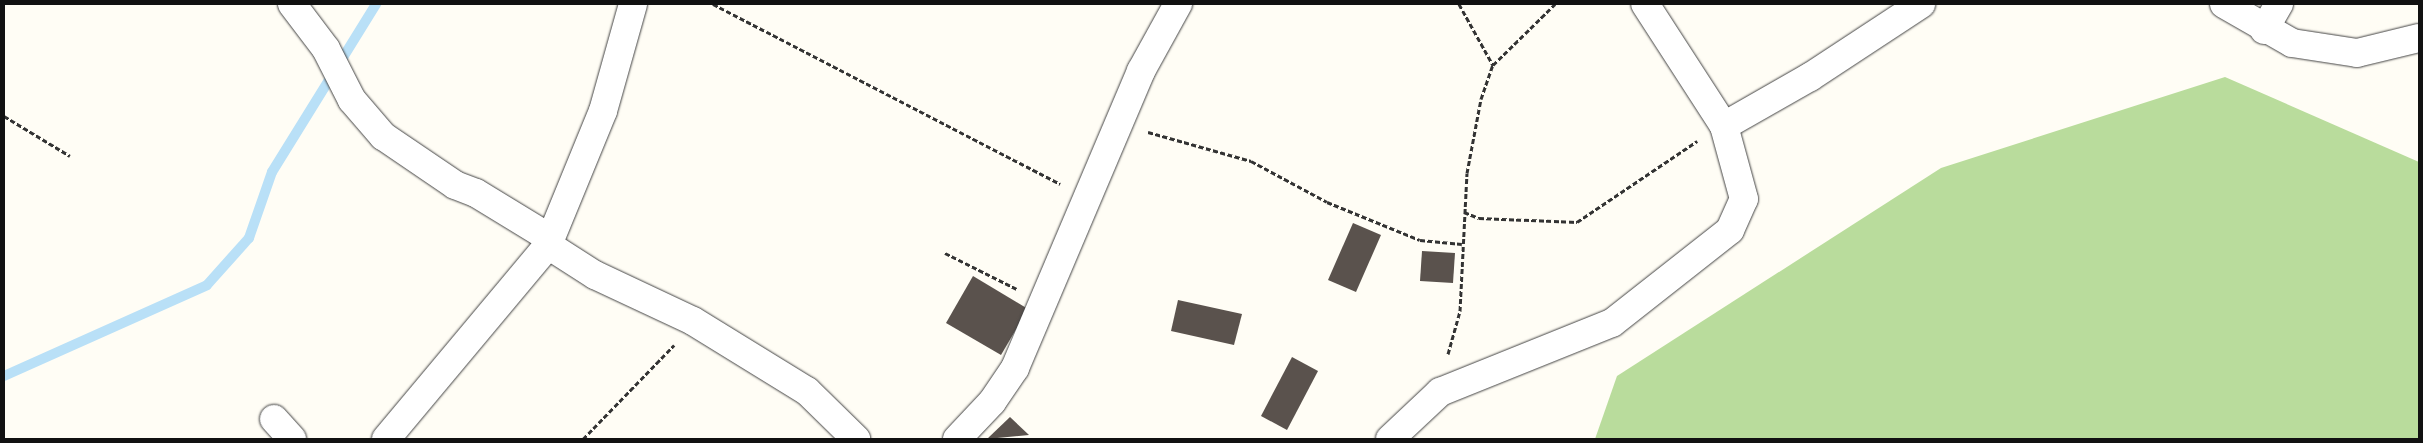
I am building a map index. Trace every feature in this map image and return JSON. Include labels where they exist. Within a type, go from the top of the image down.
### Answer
[{"type":"street","points":[[292,4],[326,49],[342,83],[383,136],[456,185],[476,193],[595,275],[692,321],[807,391],[856,439]]},
{"type":"street","points":[[386,439],[548,241],[603,111],[633,4]]},
{"type":"street","points":[[957,439],[992,402],[1015,368],[1118,124],[1178,4]]},
{"type":"street","points":[[1390,439],[1440,392],[1612,323],[1730,230],[1744,200],[1724,126],[1645,4]]},
{"type":"street","points":[[1724,126],[1810,77],[1921,4]]},
{"type":"street","points":[[2224,4],[2264,30],[2292,43],[2357,52],[2419,38]]},
{"type":"street","points":[[2264,30],[2279,4]]},
{"type":"street","points":[[274,419],[292,439]]},
{"type":"path","points":[[713,4],[1065,187],[1089,195]]},
{"type":"path","points":[[1459,4],[1493,65]]},
{"type":"path","points":[[1440,392],[1460,311],[1464,212],[1481,99],[1493,65],[1555,4]]},
{"type":"path","points":[[4,116],[70,156]]},
{"type":"path","points":[[1118,124],[1251,160],[1327,202],[1420,240],[1462,244]]},
{"type":"path","points":[[1464,212],[1479,218],[1577,222],[1724,126]]},
{"type":"path","points":[[945,254],[1043,302]]},
{"type":"path","points":[[583,439],[692,321]]},
{"type":"green space","points":[[2225,77],[2419,162],[2419,439],[1595,439],[1617,376],[1941,168]]},
{"type":"building","points":[[1353,223],[1381,235],[1356,292],[1328,280]]},
{"type":"building","points":[[1422,251],[1455,253],[1453,283],[1420,281]]},
{"type":"building","points":[[973,276],[1028,309],[1001,355],[946,323]]},
{"type":"building","points":[[1178,300],[1242,314],[1234,345],[1171,331]]},
{"type":"building","points":[[1292,357],[1318,371],[1287,430],[1261,416]]},
{"type":"building","points":[[1010,417],[1029,435],[987,439]]},
{"type":"waterway","points":[[4,376],[207,285],[249,238],[272,172],[376,4]]}]
